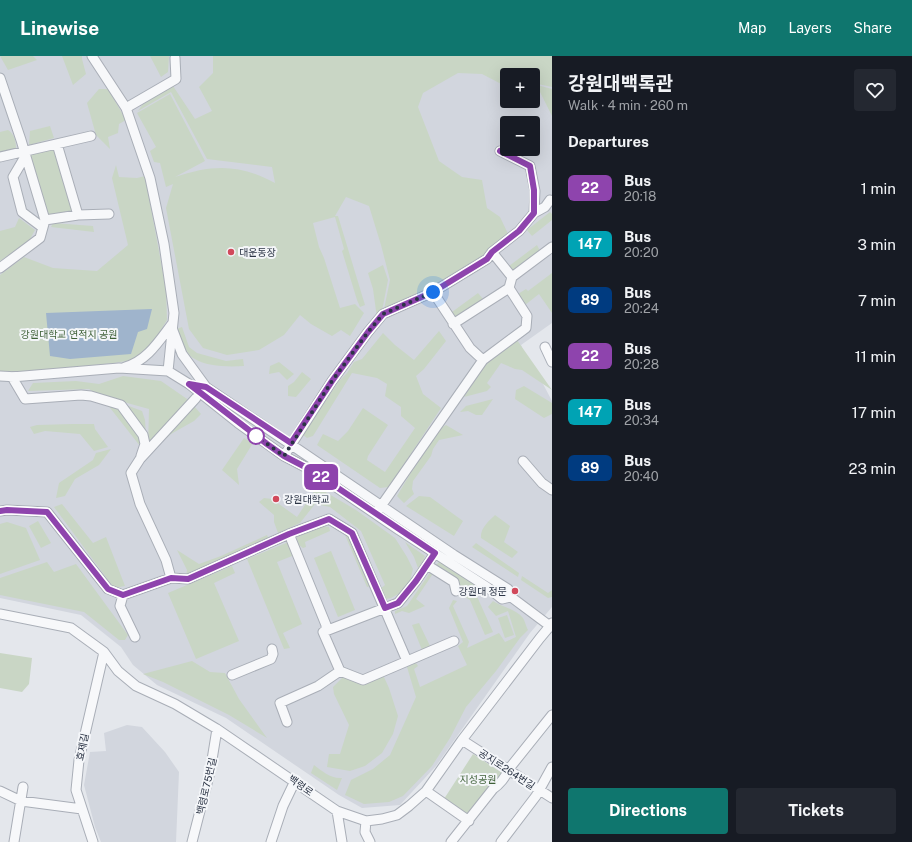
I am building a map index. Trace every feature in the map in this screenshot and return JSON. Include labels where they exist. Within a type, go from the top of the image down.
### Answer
[{"type":"street","points":[[92,56],[126,108],[150,178],[164,244],[174,312],[168,371]]},
{"type":"street","points":[[126,108],[176,80],[175,58]]},
{"type":"street","points":[[0,78],[25,153],[43,224],[40,238],[0,268]]},
{"type":"street","points":[[0,157],[25,153],[91,136]]},
{"type":"street","points":[[57,144],[78,215]]},
{"type":"street","points":[[25,153],[12,177],[22,212],[43,224],[78,215],[109,214]]},
{"type":"street","points":[[510,156],[530,166],[534,190],[534,213]]},
{"type":"street","points":[[284,456],[332,381],[383,314],[433,292],[487,259],[492,252],[519,231],[534,213],[551,202],[534,190]]},
{"type":"street","points":[[453,324],[509,288],[512,277],[552,247]]},
{"type":"street","points":[[492,252],[512,277]]},
{"type":"street","points":[[376,514],[483,360],[526,328],[527,316],[509,288]]},
{"type":"street","points":[[433,292],[470,348],[483,360]]},
{"type":"street","points":[[118,368],[130,365],[147,356],[172,325]]},
{"type":"street","points":[[172,325],[204,384],[454,555],[508,589],[512,598],[551,626]]},
{"type":"street","points":[[545,347],[552,362]]},
{"type":"street","points":[[12,377],[118,368],[168,371],[189,384],[238,423],[284,456],[311,470],[502,599],[512,598]]},
{"type":"street","points":[[0,376],[12,377],[168,371]]},
{"type":"street","points":[[12,377],[25,399],[82,395],[91,396],[121,405],[144,435],[145,444],[140,460]]},
{"type":"street","points":[[189,384],[204,384]]},
{"type":"street","points":[[171,578],[166,560],[140,504],[131,473],[140,460],[196,398]]},
{"type":"street","points":[[523,461],[542,483],[552,490]]},
{"type":"street","points":[[0,511],[47,512],[108,589],[123,595],[171,578],[188,579],[289,534],[329,519],[352,533],[407,661]]},
{"type":"street","points":[[289,534],[326,625],[326,631],[323,632],[340,671],[363,680],[454,641]]},
{"type":"street","points":[[326,631],[398,603],[435,553]]},
{"type":"street","points":[[427,565],[454,582],[456,591]]},
{"type":"street","points":[[123,595],[120,606],[135,637]]},
{"type":"street","name":"백령로","points":[[0,614],[71,628],[104,652],[118,671],[136,686],[174,704],[217,729],[337,811],[366,821],[382,820],[397,814],[426,790],[462,740],[551,626]]},
{"type":"street","points":[[232,675],[271,659],[274,654],[272,649]]},
{"type":"street","name":"효제길","points":[[93,842],[76,790],[79,760],[104,652]]},
{"type":"street","points":[[287,722],[280,703],[318,686],[340,671]]},
{"type":"street","points":[[451,842],[493,789],[507,774],[508,770],[552,715]]},
{"type":"street","name":"백령로75번길","points":[[192,842],[210,772],[217,729]]},
{"type":"street","name":"공지로264번길","points":[[462,740],[552,798]]},
{"type":"street","points":[[501,842],[536,796],[552,767]]},
{"type":"street","points":[[271,842],[283,806],[295,781]]},
{"type":"street","points":[[14,842],[23,787]]},
{"type":"street","points":[[426,790],[468,821]]},
{"type":"street","points":[[0,791],[21,801],[82,809]]},
{"type":"street","points":[[337,811],[342,842]]},
{"type":"street","points":[[366,821],[365,832],[370,842]]},
{"type":"shaded area","name":"강원대학교","points":[[0,56],[552,56],[552,323],[521,345],[528,362],[542,382],[552,401],[552,607],[530,633],[436,766],[400,805],[362,808],[339,795],[226,718],[157,685],[133,665],[121,647],[81,615],[0,598]]},
{"type":"shaded area","points":[[127,725],[142,727],[165,752],[179,772],[176,842],[101,842],[95,827],[84,785],[90,752],[106,751],[104,733]]},
{"type":"green space","points":[[0,56],[33,56],[37,60],[8,70]]},
{"type":"green space","points":[[62,56],[82,56],[86,74],[73,85]]},
{"type":"green space","points":[[150,56],[169,56],[168,72],[161,77]]},
{"type":"green space","points":[[213,56],[552,56],[552,87],[540,84],[540,68],[500,68],[500,83],[482,74],[458,73],[423,93],[418,107],[439,161],[462,177],[482,180],[487,208],[500,217],[510,238],[489,256],[426,289],[409,302],[383,314],[390,280],[369,206],[346,197],[335,216],[338,216],[365,305],[360,307],[357,300],[342,251],[344,249],[335,217],[313,223],[319,247],[340,308],[355,304],[364,313],[350,336],[341,330],[332,336],[311,324],[300,315],[284,335],[259,350],[227,355],[203,348],[189,329],[166,208],[173,184],[166,187],[160,163],[154,162],[150,151],[156,147],[137,113],[170,94],[205,161],[175,177],[202,170],[226,168],[250,172],[275,183],[272,167],[207,159],[171,92],[138,111],[143,104],[173,86],[195,119],[212,111],[199,87],[213,73]]},
{"type":"green space","points":[[540,86],[552,89],[552,116],[540,92]]},
{"type":"green space","points":[[99,89],[108,89],[126,120],[119,124],[118,133],[108,137],[110,149],[96,135],[87,103]]},
{"type":"green space","points":[[50,126],[54,138],[29,145],[30,131]]},
{"type":"green space","points":[[8,130],[12,133],[16,142],[16,148],[0,153],[0,132]]},
{"type":"green space","points":[[56,146],[74,210],[46,216],[29,153]]},
{"type":"green space","name":"강원대학교 연적지 공원","points":[[116,165],[119,177],[137,178],[145,176],[166,289],[167,320],[153,343],[133,360],[35,371],[0,372],[0,275],[24,257],[53,268],[97,271],[128,245],[112,178]]},
{"type":"green space","points":[[550,212],[552,214],[552,220],[532,236],[527,230]]},
{"type":"green space","points":[[19,218],[35,230],[29,241],[0,261],[0,231],[15,227]]},
{"type":"green space","points":[[53,223],[93,226],[94,232],[51,227]]},
{"type":"green space","points":[[537,245],[540,251],[513,271],[509,266]]},
{"type":"green space","points":[[383,265],[388,280],[382,311],[377,318],[373,289],[368,273]]},
{"type":"green space","points":[[552,273],[552,313],[539,294],[525,305],[518,294],[526,289],[528,291]]},
{"type":"green space","points":[[478,293],[483,299],[456,318],[452,312]]},
{"type":"green space","points":[[182,327],[189,347],[197,353],[226,361],[243,359],[244,366],[211,365],[193,358],[185,349],[176,329]]},
{"type":"green space","points":[[439,331],[446,341],[424,369],[416,376],[423,394],[441,408],[389,487],[380,488],[317,445],[323,434],[338,441],[348,431],[363,408],[388,425],[368,456],[367,460],[385,472],[415,428],[401,416],[401,407],[385,396],[387,384],[377,378],[352,373],[313,436],[307,438],[303,435],[339,381],[347,373],[354,362],[362,359],[383,333],[414,360]]},
{"type":"green space","points":[[517,340],[552,390],[522,370],[515,369],[501,363],[487,383],[491,387],[487,391],[464,397],[485,365]]},
{"type":"green space","points":[[279,362],[294,374],[287,380],[279,372],[269,374],[270,366]]},
{"type":"green space","points":[[302,372],[311,379],[296,397],[288,396],[288,386],[294,382]]},
{"type":"green space","points":[[123,376],[161,381],[190,401],[148,447],[149,409],[98,395],[89,389],[28,391],[33,383],[76,381],[99,384]]},
{"type":"green space","points":[[524,386],[552,403],[552,414],[544,418],[515,399],[516,390]]},
{"type":"green space","points":[[493,399],[482,415],[476,415],[468,411],[460,412],[466,406]]},
{"type":"green space","points":[[107,404],[126,405],[142,411],[145,420],[146,437],[140,446]]},
{"type":"green space","points":[[194,406],[201,414],[194,421],[171,434],[160,444]]},
{"type":"green space","points":[[94,424],[95,429],[108,447],[94,451],[80,434],[45,431],[34,434],[30,427],[37,425]]},
{"type":"green space","points":[[446,425],[463,435],[439,440],[433,449],[431,456],[413,481],[412,489],[414,494],[404,503],[397,496],[441,428]]},
{"type":"green space","points":[[244,438],[253,443],[237,469],[239,485],[222,470]]},
{"type":"green space","points":[[111,449],[99,465],[75,479],[65,496],[56,498],[59,483],[93,460],[96,453]]},
{"type":"green space","points":[[317,487],[356,510],[395,538],[413,569],[410,581],[402,592],[391,598],[386,599],[383,596],[380,589],[385,585],[361,531],[330,507],[315,504],[300,523],[278,533],[274,522],[274,515],[259,502],[264,498],[272,499],[297,517]]},
{"type":"green space","points":[[419,496],[430,497],[463,521],[454,536],[406,506]]},
{"type":"green space","points":[[62,504],[93,543],[106,537],[125,586],[114,588],[54,507]]},
{"type":"green space","points":[[495,515],[510,526],[504,542],[518,552],[512,558],[481,538],[483,528]]},
{"type":"green space","points":[[38,521],[51,543],[41,548],[29,526]]},
{"type":"green space","points":[[7,522],[26,528],[40,560],[0,574],[0,524]]},
{"type":"green space","points":[[323,526],[329,527],[330,531],[305,542],[306,547],[303,548],[299,545],[296,537]]},
{"type":"green space","points":[[267,535],[269,539],[186,576],[187,570],[177,550],[199,564],[221,556]]},
{"type":"green space","points":[[345,535],[349,535],[371,586],[367,587]]},
{"type":"green space","points":[[291,541],[297,554],[277,562],[302,624],[283,633],[290,648],[284,649],[247,559]]},
{"type":"green space","points":[[405,542],[425,556],[423,562],[418,568],[414,557]]},
{"type":"green space","points":[[476,543],[519,573],[518,577],[472,547]]},
{"type":"green space","points":[[331,551],[355,610],[338,617],[314,558]]},
{"type":"green space","points":[[442,559],[478,582],[475,592],[493,632],[485,635],[470,600],[465,597],[456,580],[436,565]]},
{"type":"green space","points":[[47,562],[54,572],[76,564],[128,635],[125,640],[119,640],[84,612],[0,595],[0,578]]},
{"type":"green space","points":[[232,566],[235,573],[214,583],[239,641],[196,659],[168,593]]},
{"type":"green space","points":[[431,571],[434,572],[416,599],[425,606],[409,613],[402,611],[395,614],[395,611],[407,606]]},
{"type":"green space","points":[[522,576],[548,593],[552,590],[552,597],[548,598],[521,580]]},
{"type":"green space","points":[[453,600],[457,601],[453,606],[469,642],[467,648],[499,633],[505,642],[516,637],[508,611],[496,616],[488,607],[493,601],[513,610],[520,615],[524,619],[528,630],[520,638],[496,671],[466,707],[450,738],[432,766],[403,796],[389,802],[364,804],[345,795],[351,780],[373,769],[390,755],[416,697],[407,667],[416,663],[418,666],[414,669],[420,687],[467,665],[458,646],[463,642],[449,608]]},
{"type":"green space","points":[[507,615],[514,635],[505,638],[498,618]]},
{"type":"green space","points":[[419,623],[430,646],[422,650],[412,625]]},
{"type":"green space","points":[[0,653],[32,658],[29,684],[22,692],[0,688]]},
{"type":"green space","points":[[192,661],[210,672],[225,673],[239,699],[267,738],[229,715],[163,682],[143,674]]},
{"type":"green space","points":[[383,675],[398,716],[393,734],[382,753],[365,766],[350,771],[327,767],[329,754],[340,754],[349,725],[334,694],[333,687],[344,676]]},
{"type":"green space","name":"지성공원","points":[[473,754],[504,774],[469,818],[444,799]]},
{"type":"green space","points":[[314,765],[330,776],[342,778],[337,790],[311,773]]},
{"type":"water","points":[[152,309],[147,329],[138,332],[131,354],[70,359],[50,356],[46,313]]},
{"type":"bus line","name":"22","points":[[0,511],[47,512],[108,589],[123,595],[171,578],[188,579],[289,534],[329,519],[352,533],[385,608],[398,603],[416,581],[435,553],[311,470],[284,456],[238,423],[201,392],[189,384],[206,387],[291,443],[332,381],[383,314],[433,292],[487,259],[492,252],[519,231],[534,213],[534,190],[530,166],[510,156]]},
{"type":"place","name":"대운동장","points":[[231,252]]},
{"type":"place","name":"강원대학교","points":[[276,499]]},
{"type":"place","name":"강원대 정문","points":[[515,591]]},
{"type":"route","points":[[256,436],[284,456],[332,381],[383,314],[433,292]]}]
